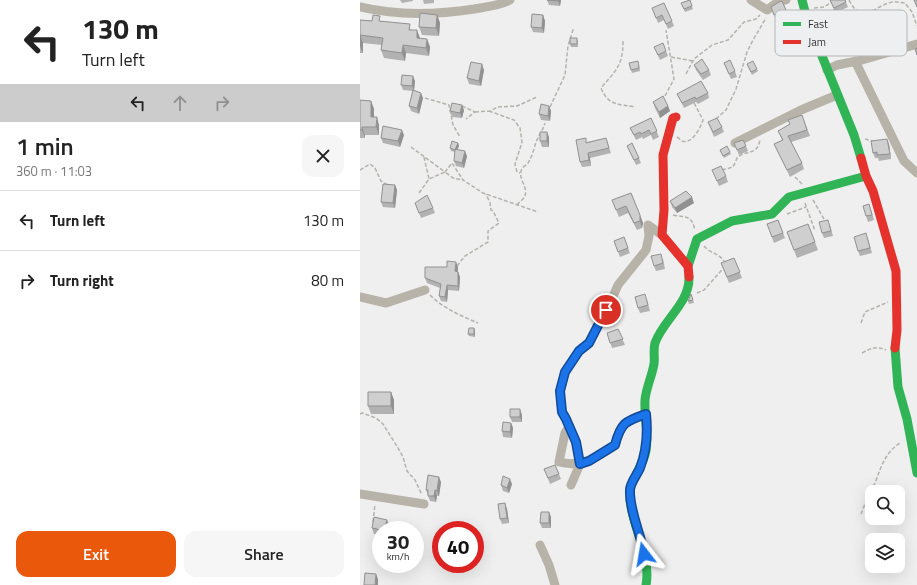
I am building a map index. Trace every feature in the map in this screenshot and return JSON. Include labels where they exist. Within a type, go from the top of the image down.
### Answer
[{"type":"street","points":[[360,7],[404,14],[448,13],[485,8],[510,0]]},
{"type":"street","points":[[751,0],[767,10],[778,2],[786,0]]},
{"type":"street","points":[[907,47],[917,44]]},
{"type":"street","points":[[822,56],[854,135],[866,176],[874,191],[892,250],[896,271],[897,330],[895,353],[898,387],[907,419],[917,473]]},
{"type":"street","points":[[827,70],[837,65],[874,56]]},
{"type":"street","points":[[856,61],[904,161],[917,173]]},
{"type":"street","points":[[735,143],[760,132],[801,110],[837,95]]},
{"type":"street","points":[[662,235],[664,213],[663,155],[673,118],[676,117]]},
{"type":"street","points":[[646,585],[648,575],[642,543],[633,514],[630,489],[646,452],[648,432],[645,399],[654,364],[655,344],[665,325],[684,298],[689,284],[688,266],[697,239],[732,221],[772,214],[789,197],[866,176]]},
{"type":"street","points":[[571,485],[580,464],[578,450],[562,412],[560,391],[565,372],[579,351],[589,343],[618,285],[646,250],[649,236],[648,225],[662,235],[688,266]]},
{"type":"street","points":[[360,297],[386,303],[425,290]]},
{"type":"street","points":[[569,427],[565,433],[560,462],[566,464],[580,464],[589,461],[615,445],[618,432],[627,421],[646,414]]},
{"type":"street","points":[[360,494],[424,504]]},
{"type":"street","points":[[540,545],[549,565],[555,585]]},
{"type":"path","points":[[802,3],[803,9],[824,7],[835,0]]},
{"type":"path","points":[[849,0],[853,7],[857,10]]},
{"type":"path","points":[[874,10],[894,2],[905,3],[912,12],[917,26]]},
{"type":"path","points":[[686,74],[693,61],[712,45],[728,40],[744,22],[756,19],[765,8]]},
{"type":"path","points":[[715,120],[726,110],[736,89],[747,52],[766,19],[765,8]]},
{"type":"path","points":[[549,108],[565,75],[568,46],[573,30],[572,28]]},
{"type":"path","points":[[665,96],[674,79],[666,30]]},
{"type":"path","points":[[623,41],[623,55],[620,63],[601,88],[604,96],[609,101],[635,108]]},
{"type":"path","points":[[671,57],[693,61]]},
{"type":"path","points":[[456,106],[463,106],[475,112],[489,111],[498,107],[517,106],[537,97]]},
{"type":"path","points":[[425,98],[449,105],[453,125],[460,138]]},
{"type":"path","points":[[670,129],[683,141],[686,141],[696,135],[703,120],[692,100]]},
{"type":"path","points":[[489,111],[514,120],[520,128],[522,142],[515,164],[517,172],[520,173],[526,188],[525,198],[517,205]]},
{"type":"path","points":[[466,119],[475,112]]},
{"type":"path","points":[[520,173],[522,168],[530,160],[536,141],[543,130],[545,123]]},
{"type":"path","points":[[720,170],[733,167],[740,156],[756,150],[760,140],[760,132]]},
{"type":"path","points":[[411,147],[453,178],[463,180],[486,194],[538,212]]},
{"type":"path","points":[[423,156],[429,178]]},
{"type":"path","points":[[419,193],[429,178],[445,172],[452,163],[463,180]]},
{"type":"path","points":[[360,170],[370,164],[375,168],[381,181],[391,187]]},
{"type":"path","points":[[815,231],[806,207],[805,198],[808,192],[824,220]]},
{"type":"path","points":[[457,266],[466,256],[488,242],[488,231],[499,223],[491,210],[486,194]]},
{"type":"path","points":[[785,214],[806,207]]},
{"type":"path","points":[[664,213],[680,217],[686,216],[690,218],[693,223],[697,239],[707,249],[720,255],[726,265]]},
{"type":"path","points":[[697,293],[704,290],[721,271],[721,268]]},
{"type":"path","points":[[425,290],[441,304],[478,323]]},
{"type":"path","points":[[861,323],[865,312],[897,298]]},
{"type":"path","points":[[862,352],[872,347],[878,347],[895,353]]},
{"type":"path","points":[[360,414],[362,413],[376,418],[383,424],[401,452],[407,471],[415,480],[422,494],[424,504]]},
{"type":"path","points":[[862,514],[871,489],[875,485],[878,473],[891,449],[910,438]]},
{"type":"path","points":[[373,521],[376,496]]},
{"type":"building","points":[[690,0],[692,6],[684,9],[681,3]]},
{"type":"building","points":[[830,0],[845,0],[846,2],[834,8]]},
{"type":"building","points":[[914,0],[917,0],[917,7]]},
{"type":"building","points":[[782,1],[786,10],[775,10],[774,15],[771,7]]},
{"type":"building","points":[[664,3],[672,21],[666,24],[662,15],[656,18],[652,8]]},
{"type":"building","points":[[420,13],[437,15],[436,28],[419,27]]},
{"type":"building","points":[[532,14],[543,15],[542,28],[531,27]]},
{"type":"building","points":[[373,15],[380,16],[379,21],[410,24],[409,30],[417,30],[417,38],[427,39],[426,48],[403,45],[402,53],[381,50],[383,38],[360,35],[360,20],[372,21]]},
{"type":"building","points":[[570,38],[577,38],[577,44],[570,44]]},
{"type":"building","points":[[663,43],[666,51],[658,55],[654,47]]},
{"type":"building","points":[[702,59],[709,70],[701,74],[694,65]]},
{"type":"building","points":[[730,60],[735,71],[729,74],[724,63]]},
{"type":"building","points":[[638,61],[639,68],[631,70],[629,63]]},
{"type":"building","points":[[753,61],[757,69],[751,72],[747,64]]},
{"type":"building","points":[[471,62],[482,64],[479,81],[467,78]]},
{"type":"building","points":[[402,75],[413,76],[412,86],[401,85]]},
{"type":"building","points":[[701,81],[708,93],[696,99],[695,97],[682,103],[677,94]]},
{"type":"building","points":[[413,90],[421,93],[417,108],[409,106]]},
{"type":"building","points":[[663,96],[668,106],[659,112],[653,102]]},
{"type":"building","points":[[360,100],[371,101],[371,117],[377,117],[376,127],[362,127],[362,130],[360,130]]},
{"type":"building","points":[[452,103],[462,105],[460,113],[450,111]]},
{"type":"building","points":[[541,104],[549,106],[548,116],[539,114]]},
{"type":"building","points":[[802,115],[807,130],[788,136],[802,163],[787,170],[774,144],[783,140],[778,131],[790,124],[788,120]]},
{"type":"building","points":[[651,118],[657,131],[651,134],[649,130],[641,134],[640,132],[634,135],[630,128]]},
{"type":"building","points":[[717,118],[722,127],[713,132],[708,122]]},
{"type":"building","points":[[383,126],[402,130],[398,141],[381,138]]},
{"type":"building","points":[[540,132],[547,132],[547,141],[540,141]]},
{"type":"building","points":[[586,138],[586,143],[606,138],[609,148],[588,153],[589,160],[580,162],[576,140]]},
{"type":"building","points":[[887,139],[890,154],[877,155],[877,152],[873,153],[871,141]]},
{"type":"building","points":[[743,140],[746,146],[737,150],[734,143]]},
{"type":"building","points":[[452,141],[458,143],[455,150],[450,148]]},
{"type":"building","points":[[632,143],[639,158],[634,160],[627,146]]},
{"type":"building","points":[[727,146],[730,152],[723,156],[720,150]]},
{"type":"building","points":[[455,149],[465,151],[462,163],[454,161]]},
{"type":"building","points":[[721,166],[726,176],[717,181],[712,170]]},
{"type":"building","points":[[383,184],[395,185],[393,203],[381,202]]},
{"type":"building","points":[[686,191],[692,197],[675,208],[670,201]]},
{"type":"building","points":[[631,193],[640,215],[640,221],[634,223],[626,206],[616,210],[612,200]]},
{"type":"building","points":[[427,195],[433,208],[419,213],[415,203]]},
{"type":"building","points":[[869,204],[872,215],[866,216],[863,206]]},
{"type":"building","points":[[778,220],[783,233],[772,237],[767,224]]},
{"type":"building","points":[[828,220],[831,231],[822,233],[819,222]]},
{"type":"building","points":[[808,224],[815,242],[794,250],[787,232]]},
{"type":"building","points":[[866,233],[870,248],[858,251],[854,237]]},
{"type":"building","points":[[624,237],[628,248],[618,252],[614,241]]},
{"type":"building","points":[[661,254],[663,263],[654,266],[651,256]]},
{"type":"building","points":[[734,258],[740,272],[727,277],[721,263]]},
{"type":"building","points":[[447,261],[456,262],[455,271],[458,272],[458,286],[447,285],[445,297],[439,296],[441,284],[425,278],[425,267],[447,267]]},
{"type":"building","points":[[645,294],[648,305],[638,308],[635,297]]},
{"type":"building","points":[[691,294],[693,300],[688,301]]},
{"type":"building","points":[[469,328],[474,328],[474,334],[468,334]]},
{"type":"building","points":[[618,329],[623,339],[610,343],[607,333]]},
{"type":"building","points":[[368,392],[391,392],[391,406],[368,406]]},
{"type":"building","points":[[510,409],[520,409],[520,417],[510,417]]},
{"type":"building","points":[[503,422],[511,423],[510,432],[502,431]]},
{"type":"building","points":[[555,465],[559,474],[548,478],[544,469]]},
{"type":"building","points":[[428,475],[439,477],[437,491],[435,490],[434,496],[428,496],[428,490],[426,490]]},
{"type":"building","points":[[503,476],[510,479],[507,488],[501,485]]},
{"type":"building","points":[[505,503],[507,518],[500,519],[498,504]]},
{"type":"building","points":[[541,512],[549,512],[549,523],[540,523]]},
{"type":"building","points":[[374,517],[387,520],[387,521],[373,521]]},
{"type":"building","points":[[365,573],[376,574],[375,585],[364,585]]},
{"type":"traffic: fast","points":[[802,0],[805,10]]},
{"type":"traffic: fast","points":[[822,56],[854,135],[861,158]]},
{"type":"traffic: fast","points":[[688,266],[697,239],[732,221],[772,214],[789,197],[866,176]]},
{"type":"traffic: fast","points":[[646,585],[646,561],[632,514],[630,490],[646,451],[647,438],[645,400],[654,364],[655,343],[681,303],[688,286],[689,277]]},
{"type":"traffic: fast","points":[[895,348],[898,387],[907,419],[917,473]]},
{"type":"traffic: jam","points":[[676,117],[673,118],[663,155],[664,210],[662,235],[688,266],[689,277]]},
{"type":"traffic: jam","points":[[861,158],[866,176],[873,191],[896,271],[897,330],[895,348]]},
{"type":"route","points":[[606,310],[589,343],[579,351],[565,372],[560,391],[562,412],[576,442],[580,464],[589,461],[615,445],[618,432],[627,421],[646,414],[648,432],[646,452],[630,489],[633,514],[644,554]]}]
